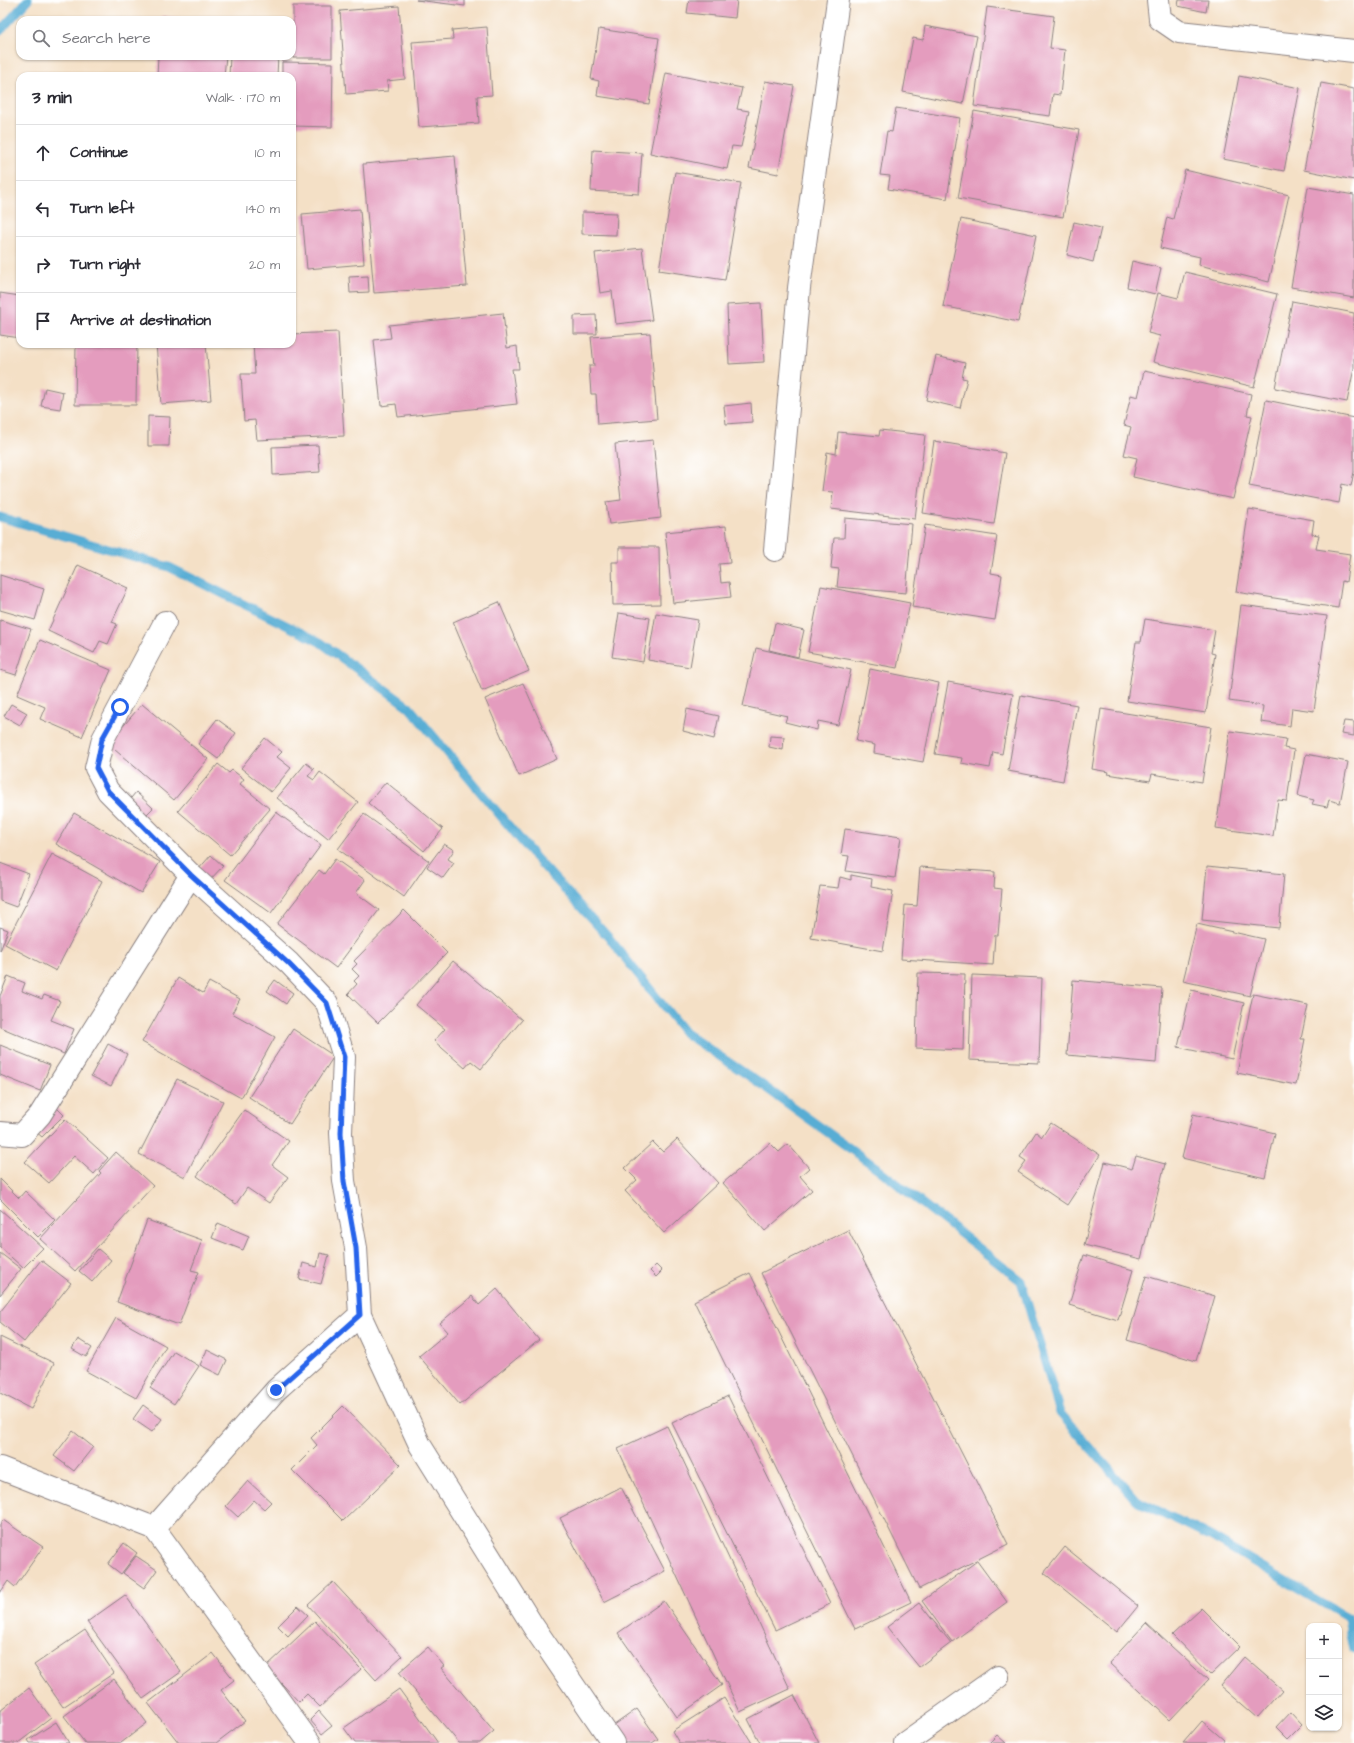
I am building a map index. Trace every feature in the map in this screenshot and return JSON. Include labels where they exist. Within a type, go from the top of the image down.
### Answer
[{"type":"street","points":[[775,550],[799,288],[838,0]]},
{"type":"street","points":[[1158,0],[1160,19],[1179,32],[1354,51]]},
{"type":"street","points":[[165,622],[102,739],[96,768],[108,791],[191,875],[289,964],[327,1003],[344,1057],[341,1133],[344,1181],[356,1248],[360,1315],[420,1446],[533,1626],[613,1743]]},
{"type":"street","points":[[0,1133],[22,1135],[40,1115],[191,875]]},
{"type":"street","points":[[154,1528],[276,1390],[360,1315]]},
{"type":"street","points":[[0,1468],[154,1528],[310,1743]]},
{"type":"street","points":[[905,1743],[998,1677]]},
{"type":"building","points":[[416,0],[465,0],[465,6]]},
{"type":"building","points":[[689,0],[737,0],[735,18],[687,13]]},
{"type":"building","points":[[1179,0],[1208,0],[1206,12],[1178,6]]},
{"type":"building","points":[[293,6],[332,6],[332,58],[296,58],[296,16],[293,16]]},
{"type":"building","points":[[399,6],[405,79],[387,81],[388,91],[346,94],[340,11]]},
{"type":"building","points":[[987,7],[1054,16],[1050,48],[1065,50],[1060,95],[1053,94],[1050,116],[974,106]]},
{"type":"building","points":[[925,26],[977,36],[963,104],[903,92],[913,38],[923,40]]},
{"type":"building","points":[[487,27],[492,95],[477,96],[479,123],[419,127],[412,42],[453,39],[452,30]]},
{"type":"building","points":[[599,29],[659,38],[649,104],[597,96],[599,81],[591,79]]},
{"type":"building","points":[[158,60],[226,60],[224,72],[157,72]]},
{"type":"building","points":[[230,60],[278,60],[277,72],[229,72]]},
{"type":"building","points":[[282,62],[333,63],[332,127],[296,126],[296,72],[282,72]]},
{"type":"building","points":[[666,73],[742,88],[737,109],[749,111],[741,147],[732,146],[727,169],[650,153]]},
{"type":"building","points":[[1239,76],[1300,88],[1284,171],[1223,159]]},
{"type":"building","points":[[765,81],[794,86],[778,174],[749,168]]},
{"type":"building","points":[[1321,83],[1354,89],[1354,180],[1304,170]]},
{"type":"building","points":[[896,108],[960,118],[947,199],[888,189],[890,176],[880,175],[887,131],[892,132]]},
{"type":"building","points":[[974,111],[1079,130],[1063,217],[958,198]]},
{"type":"building","points":[[593,150],[642,153],[639,194],[591,191]]},
{"type":"building","points":[[455,156],[467,286],[374,293],[363,164]]},
{"type":"building","points":[[1185,170],[1289,195],[1269,282],[1199,265],[1200,257],[1160,248],[1167,217],[1173,219]]},
{"type":"building","points":[[675,172],[741,183],[725,280],[659,270]]},
{"type":"building","points":[[1308,187],[1354,195],[1354,298],[1291,287]]},
{"type":"building","points":[[360,209],[364,264],[307,269],[302,214]]},
{"type":"building","points":[[582,212],[617,213],[616,235],[582,234]]},
{"type":"building","points":[[961,219],[1036,235],[1018,322],[943,306]]},
{"type":"building","points":[[1074,222],[1101,228],[1093,262],[1067,255]]},
{"type":"building","points":[[642,248],[652,320],[616,324],[612,291],[600,293],[595,253]]},
{"type":"building","points":[[1132,261],[1161,268],[1155,294],[1127,287]]},
{"type":"building","points":[[1185,272],[1277,294],[1254,387],[1153,362],[1160,336],[1148,333],[1158,293],[1178,298]]},
{"type":"building","points":[[368,276],[369,292],[350,293],[349,277]]},
{"type":"building","points":[[0,293],[16,295],[16,337],[0,335]]},
{"type":"building","points":[[1292,301],[1354,313],[1354,368],[1347,402],[1275,388]]},
{"type":"building","points":[[761,303],[764,362],[729,364],[727,305]]},
{"type":"building","points":[[503,313],[507,348],[517,346],[519,369],[512,369],[517,404],[398,417],[396,404],[381,406],[374,340],[391,338],[389,325]]},
{"type":"building","points":[[596,315],[597,334],[574,334],[574,316]]},
{"type":"building","points":[[338,332],[344,436],[257,440],[255,420],[244,421],[241,374],[255,374],[253,348],[296,348],[296,334]]},
{"type":"building","points":[[650,333],[657,419],[598,424],[596,394],[591,394],[589,366],[594,366],[591,337]]},
{"type":"building","points":[[76,348],[137,348],[136,405],[75,405]]},
{"type":"building","points":[[156,348],[206,348],[211,400],[161,404]]},
{"type":"building","points":[[936,356],[965,363],[962,378],[967,379],[960,408],[926,400]]},
{"type":"building","points":[[1144,371],[1251,394],[1247,415],[1252,416],[1233,499],[1133,477],[1137,458],[1124,455],[1131,427],[1124,425],[1131,395],[1138,397]]},
{"type":"building","points":[[45,388],[63,392],[60,409],[41,406]]},
{"type":"building","points":[[1266,400],[1354,418],[1354,472],[1351,486],[1342,484],[1339,503],[1249,486]]},
{"type":"building","points":[[751,403],[752,422],[726,424],[724,406]]},
{"type":"building","points":[[148,416],[170,417],[169,446],[148,446]]},
{"type":"building","points":[[880,430],[925,435],[915,519],[831,509],[833,492],[822,491],[827,452],[836,454],[838,432],[879,436]]},
{"type":"building","points":[[653,440],[661,518],[609,524],[606,502],[621,500],[615,444]]},
{"type":"building","points":[[934,441],[1005,453],[994,524],[923,513]]},
{"type":"building","points":[[318,445],[320,472],[273,475],[272,447]]},
{"type":"building","points":[[1249,509],[1314,520],[1312,534],[1319,535],[1316,549],[1350,554],[1346,582],[1342,581],[1338,608],[1236,592]]},
{"type":"building","points":[[845,518],[912,524],[906,593],[837,587],[839,569],[831,568],[834,538],[844,538]]},
{"type":"building","points":[[925,525],[997,536],[991,573],[1002,575],[995,620],[912,607]]},
{"type":"building","points":[[726,526],[730,563],[719,564],[721,583],[729,582],[731,597],[673,603],[665,532]]},
{"type":"building","points":[[619,547],[659,547],[660,604],[613,605],[612,562],[619,562]]},
{"type":"building","points":[[78,565],[128,588],[112,622],[117,624],[108,644],[100,641],[94,653],[48,631]]},
{"type":"building","points":[[0,575],[44,589],[35,620],[0,610]]},
{"type":"building","points":[[821,586],[910,603],[897,668],[808,652]]},
{"type":"building","points":[[499,602],[529,671],[482,691],[453,622]]},
{"type":"building","points":[[1241,605],[1327,616],[1314,711],[1292,708],[1290,726],[1261,722],[1263,706],[1229,701]]},
{"type":"building","points":[[619,613],[650,618],[643,662],[612,657]]},
{"type":"building","points":[[656,613],[698,620],[690,667],[648,660]]},
{"type":"building","points":[[1145,619],[1215,630],[1211,653],[1215,654],[1206,713],[1127,701],[1136,642],[1141,642]]},
{"type":"building","points":[[0,620],[31,629],[16,675],[0,670]]},
{"type":"building","points":[[775,623],[804,630],[798,657],[769,650]]},
{"type":"building","points":[[40,640],[111,670],[82,737],[40,719],[45,707],[17,695]]},
{"type":"building","points":[[756,648],[851,670],[838,725],[818,721],[817,730],[785,722],[787,716],[743,706]]},
{"type":"building","points":[[870,669],[939,683],[923,762],[874,753],[875,745],[856,741]]},
{"type":"building","points":[[948,682],[1013,694],[1002,754],[993,752],[990,768],[961,763],[962,758],[935,754]]},
{"type":"building","points":[[523,683],[557,759],[519,776],[485,699]]},
{"type":"building","points":[[1021,695],[1077,705],[1063,781],[1008,771]]},
{"type":"building","points":[[11,704],[27,713],[20,725],[4,716]]},
{"type":"building","points":[[142,704],[208,759],[174,800],[108,744]]},
{"type":"building","points":[[687,709],[719,716],[714,739],[683,731]]},
{"type":"building","points":[[1101,709],[1211,727],[1202,782],[1152,774],[1150,781],[1108,774],[1109,772],[1092,769]]},
{"type":"building","points":[[217,719],[236,733],[218,759],[198,744]]},
{"type":"building","points":[[1344,721],[1354,722],[1354,736],[1341,734]]},
{"type":"building","points":[[1230,731],[1286,739],[1284,748],[1294,750],[1287,801],[1278,800],[1273,836],[1216,828]]},
{"type":"building","points":[[770,736],[784,737],[783,750],[769,747]]},
{"type":"building","points":[[265,738],[282,752],[277,757],[291,768],[271,792],[241,768]]},
{"type":"building","points":[[1306,754],[1348,762],[1340,803],[1329,800],[1327,807],[1312,804],[1314,800],[1298,796]]},
{"type":"building","points":[[306,763],[314,769],[308,776],[314,780],[320,772],[358,802],[328,839],[277,798]]},
{"type":"building","points":[[218,764],[229,773],[232,770],[244,779],[240,784],[270,809],[230,855],[178,811]]},
{"type":"building","points":[[386,782],[443,829],[424,851],[368,803]]},
{"type":"building","points":[[136,792],[153,808],[142,819],[126,804]]},
{"type":"building","points":[[276,812],[321,845],[271,913],[225,880]]},
{"type":"building","points":[[74,813],[160,862],[141,893],[56,844]]},
{"type":"building","points":[[364,814],[429,861],[404,897],[338,849]]},
{"type":"building","points":[[845,829],[901,837],[895,878],[846,871],[849,856],[841,855]]},
{"type":"building","points":[[444,844],[454,850],[448,859],[454,863],[443,878],[427,867]]},
{"type":"building","points":[[52,854],[102,881],[56,971],[5,944]]},
{"type":"building","points":[[211,855],[223,866],[209,881],[197,871]]},
{"type":"building","points":[[335,859],[365,880],[356,893],[379,910],[336,968],[277,924],[319,870],[324,874]]},
{"type":"building","points":[[0,863],[29,874],[16,907],[0,901]]},
{"type":"building","points":[[1207,866],[1284,874],[1279,928],[1202,920]]},
{"type":"building","points":[[920,867],[995,872],[994,888],[1002,889],[998,935],[995,935],[993,965],[901,959],[905,905],[917,906]]},
{"type":"building","points":[[851,875],[872,879],[871,887],[893,891],[883,951],[811,938],[820,886],[838,888],[840,877],[851,880]]},
{"type":"building","points":[[404,910],[447,953],[378,1023],[348,994],[357,984],[354,981],[359,976],[352,969],[357,964],[354,961]]},
{"type":"building","points":[[1197,924],[1264,939],[1250,996],[1183,981]]},
{"type":"building","points":[[0,927],[8,930],[0,951]]},
{"type":"building","points":[[453,961],[522,1020],[481,1069],[471,1061],[465,1068],[434,1041],[445,1029],[416,1005]]},
{"type":"building","points":[[918,973],[965,974],[963,1050],[916,1048]]},
{"type":"building","points":[[972,975],[1042,978],[1039,1063],[969,1060]]},
{"type":"building","points":[[8,976],[25,983],[22,991],[42,999],[44,995],[60,1001],[51,1020],[74,1029],[64,1054],[0,1027],[0,996]]},
{"type":"building","points":[[178,978],[203,993],[209,982],[240,999],[232,1013],[275,1037],[241,1098],[142,1042]]},
{"type":"building","points":[[275,980],[293,993],[286,1004],[267,991]]},
{"type":"building","points":[[1073,980],[1162,988],[1156,1063],[1067,1055]]},
{"type":"building","points":[[1191,990],[1244,1003],[1232,1059],[1178,1047]]},
{"type":"building","points":[[1253,994],[1308,1005],[1301,1039],[1305,1039],[1296,1085],[1237,1073]]},
{"type":"building","points":[[293,1029],[334,1056],[290,1124],[249,1097]]},
{"type":"building","points":[[108,1044],[127,1054],[111,1086],[91,1076]]},
{"type":"building","points":[[0,1045],[50,1065],[40,1091],[0,1075]]},
{"type":"building","points":[[177,1079],[223,1101],[185,1177],[139,1154]]},
{"type":"building","points":[[56,1107],[64,1115],[42,1137],[34,1130]]},
{"type":"building","points":[[244,1110],[289,1141],[272,1165],[288,1177],[269,1203],[247,1188],[236,1204],[197,1176]]},
{"type":"building","points":[[1193,1114],[1275,1133],[1265,1178],[1182,1158]]},
{"type":"building","points":[[65,1119],[108,1158],[94,1174],[74,1156],[49,1183],[25,1162]]},
{"type":"building","points":[[1051,1123],[1100,1155],[1067,1205],[1018,1172],[1026,1161],[1020,1157],[1036,1132],[1042,1137]]},
{"type":"building","points":[[677,1139],[718,1183],[664,1233],[625,1191],[637,1180],[625,1168],[653,1142],[663,1152]]},
{"type":"building","points":[[770,1143],[779,1152],[788,1144],[809,1168],[800,1176],[812,1190],[765,1231],[723,1183]]},
{"type":"building","points":[[116,1152],[153,1186],[75,1271],[40,1239],[101,1173],[99,1171]]},
{"type":"building","points":[[1136,1156],[1165,1164],[1141,1259],[1084,1245],[1105,1162],[1132,1169]]},
{"type":"building","points":[[0,1179],[19,1198],[25,1191],[55,1220],[38,1237],[0,1199]]},
{"type":"building","points":[[0,1209],[43,1248],[23,1268],[0,1247]]},
{"type":"building","points":[[147,1220],[202,1240],[191,1270],[199,1272],[179,1325],[117,1302]]},
{"type":"building","points":[[218,1223],[249,1236],[243,1250],[212,1238]]},
{"type":"building","points":[[848,1230],[1008,1544],[919,1589],[761,1273]]},
{"type":"building","points":[[98,1249],[111,1260],[92,1282],[79,1271]]},
{"type":"building","points":[[0,1253],[21,1269],[0,1295]]},
{"type":"building","points":[[320,1253],[329,1255],[321,1284],[299,1279],[303,1263],[317,1267]]},
{"type":"building","points":[[1084,1255],[1133,1270],[1118,1320],[1069,1305]]},
{"type":"building","points":[[41,1260],[71,1283],[24,1342],[0,1322],[0,1312]]},
{"type":"building","points":[[656,1265],[662,1271],[656,1277],[650,1271]]},
{"type":"building","points":[[750,1273],[911,1602],[855,1629],[694,1301]]},
{"type":"building","points":[[1146,1276],[1215,1296],[1196,1361],[1127,1340]]},
{"type":"building","points":[[497,1289],[539,1340],[460,1405],[419,1356],[448,1332],[440,1323],[472,1296],[479,1305]]},
{"type":"building","points":[[116,1318],[166,1346],[136,1398],[86,1371]]},
{"type":"building","points":[[0,1337],[54,1363],[31,1409],[0,1393]]},
{"type":"building","points":[[78,1339],[92,1348],[86,1357],[72,1349]]},
{"type":"building","points":[[207,1350],[227,1360],[220,1375],[200,1365]]},
{"type":"building","points":[[174,1351],[199,1366],[174,1404],[150,1388]]},
{"type":"building","points":[[728,1396],[830,1604],[775,1630],[672,1423]]},
{"type":"building","points":[[143,1405],[162,1419],[152,1432],[133,1419]]},
{"type":"building","points":[[343,1406],[401,1465],[343,1521],[292,1470],[317,1445],[311,1438]]},
{"type":"building","points":[[667,1426],[790,1689],[740,1712],[618,1449]]},
{"type":"building","points":[[73,1431],[93,1447],[74,1471],[54,1456]]},
{"type":"building","points":[[248,1481],[271,1502],[264,1509],[254,1500],[238,1517],[226,1506]]},
{"type":"building","points":[[621,1487],[665,1571],[604,1602],[560,1518]]},
{"type":"building","points":[[3,1520],[43,1547],[15,1587],[8,1581],[0,1593],[0,1525]]},
{"type":"building","points":[[124,1543],[137,1553],[121,1574],[108,1564]]},
{"type":"building","points":[[1065,1547],[1138,1606],[1117,1632],[1044,1573]]},
{"type":"building","points":[[136,1556],[157,1570],[144,1588],[123,1573]]},
{"type":"building","points":[[977,1561],[1007,1602],[952,1642],[922,1601]]},
{"type":"building","points":[[333,1582],[402,1656],[376,1680],[308,1605]]},
{"type":"building","points":[[125,1595],[181,1672],[143,1699],[87,1622]]},
{"type":"building","points":[[664,1601],[722,1685],[677,1717],[618,1633]]},
{"type":"building","points":[[919,1603],[951,1643],[919,1667],[887,1627]]},
{"type":"building","points":[[298,1606],[308,1615],[288,1636],[278,1626]]},
{"type":"building","points":[[1201,1608],[1240,1647],[1211,1675],[1172,1635]]},
{"type":"building","points":[[315,1621],[361,1669],[320,1707],[307,1694],[299,1702],[266,1667]]},
{"type":"building","points":[[1146,1623],[1208,1680],[1170,1720],[1109,1663]]},
{"type":"building","points":[[85,1630],[114,1673],[63,1707],[34,1665]]},
{"type":"building","points":[[428,1647],[444,1666],[441,1668],[494,1731],[480,1743],[459,1743],[399,1672]]},
{"type":"building","points":[[213,1653],[234,1680],[221,1690],[245,1721],[216,1743],[179,1743],[148,1703]]},
{"type":"building","points":[[1244,1657],[1282,1690],[1257,1718],[1220,1686]]},
{"type":"building","points":[[114,1679],[147,1723],[121,1743],[85,1743],[64,1716]]},
{"type":"building","points":[[29,1688],[51,1718],[18,1743],[0,1743],[0,1711]]},
{"type":"building","points":[[399,1689],[438,1743],[355,1743],[344,1728]]},
{"type":"building","points":[[794,1695],[819,1743],[760,1743],[748,1719]]},
{"type":"building","points":[[724,1698],[752,1743],[679,1743],[672,1731]]},
{"type":"building","points":[[637,1709],[658,1739],[652,1743],[620,1743],[610,1728]]},
{"type":"building","points":[[319,1711],[332,1726],[322,1734],[310,1720]]},
{"type":"building","points":[[1290,1712],[1302,1725],[1288,1739],[1276,1727]]},
{"type":"building","points":[[1202,1721],[1224,1740],[1222,1743],[1183,1743]]},
{"type":"building","points":[[56,1722],[69,1743],[30,1743],[28,1740]]},
{"type":"building","points":[[997,1735],[1006,1743],[989,1743]]},
{"type":"waterway","points":[[0,31],[28,0]]},
{"type":"waterway","points":[[0,517],[169,567],[320,642],[409,707],[535,857],[610,939],[685,1033],[758,1082],[877,1168],[1021,1281],[1060,1413],[1136,1500],[1212,1537],[1348,1618],[1354,1649]]},
{"type":"route","points":[[120,707],[102,739],[96,768],[108,791],[191,875],[289,964],[327,1003],[344,1057],[341,1133],[344,1181],[356,1248],[360,1315],[276,1390]]}]
